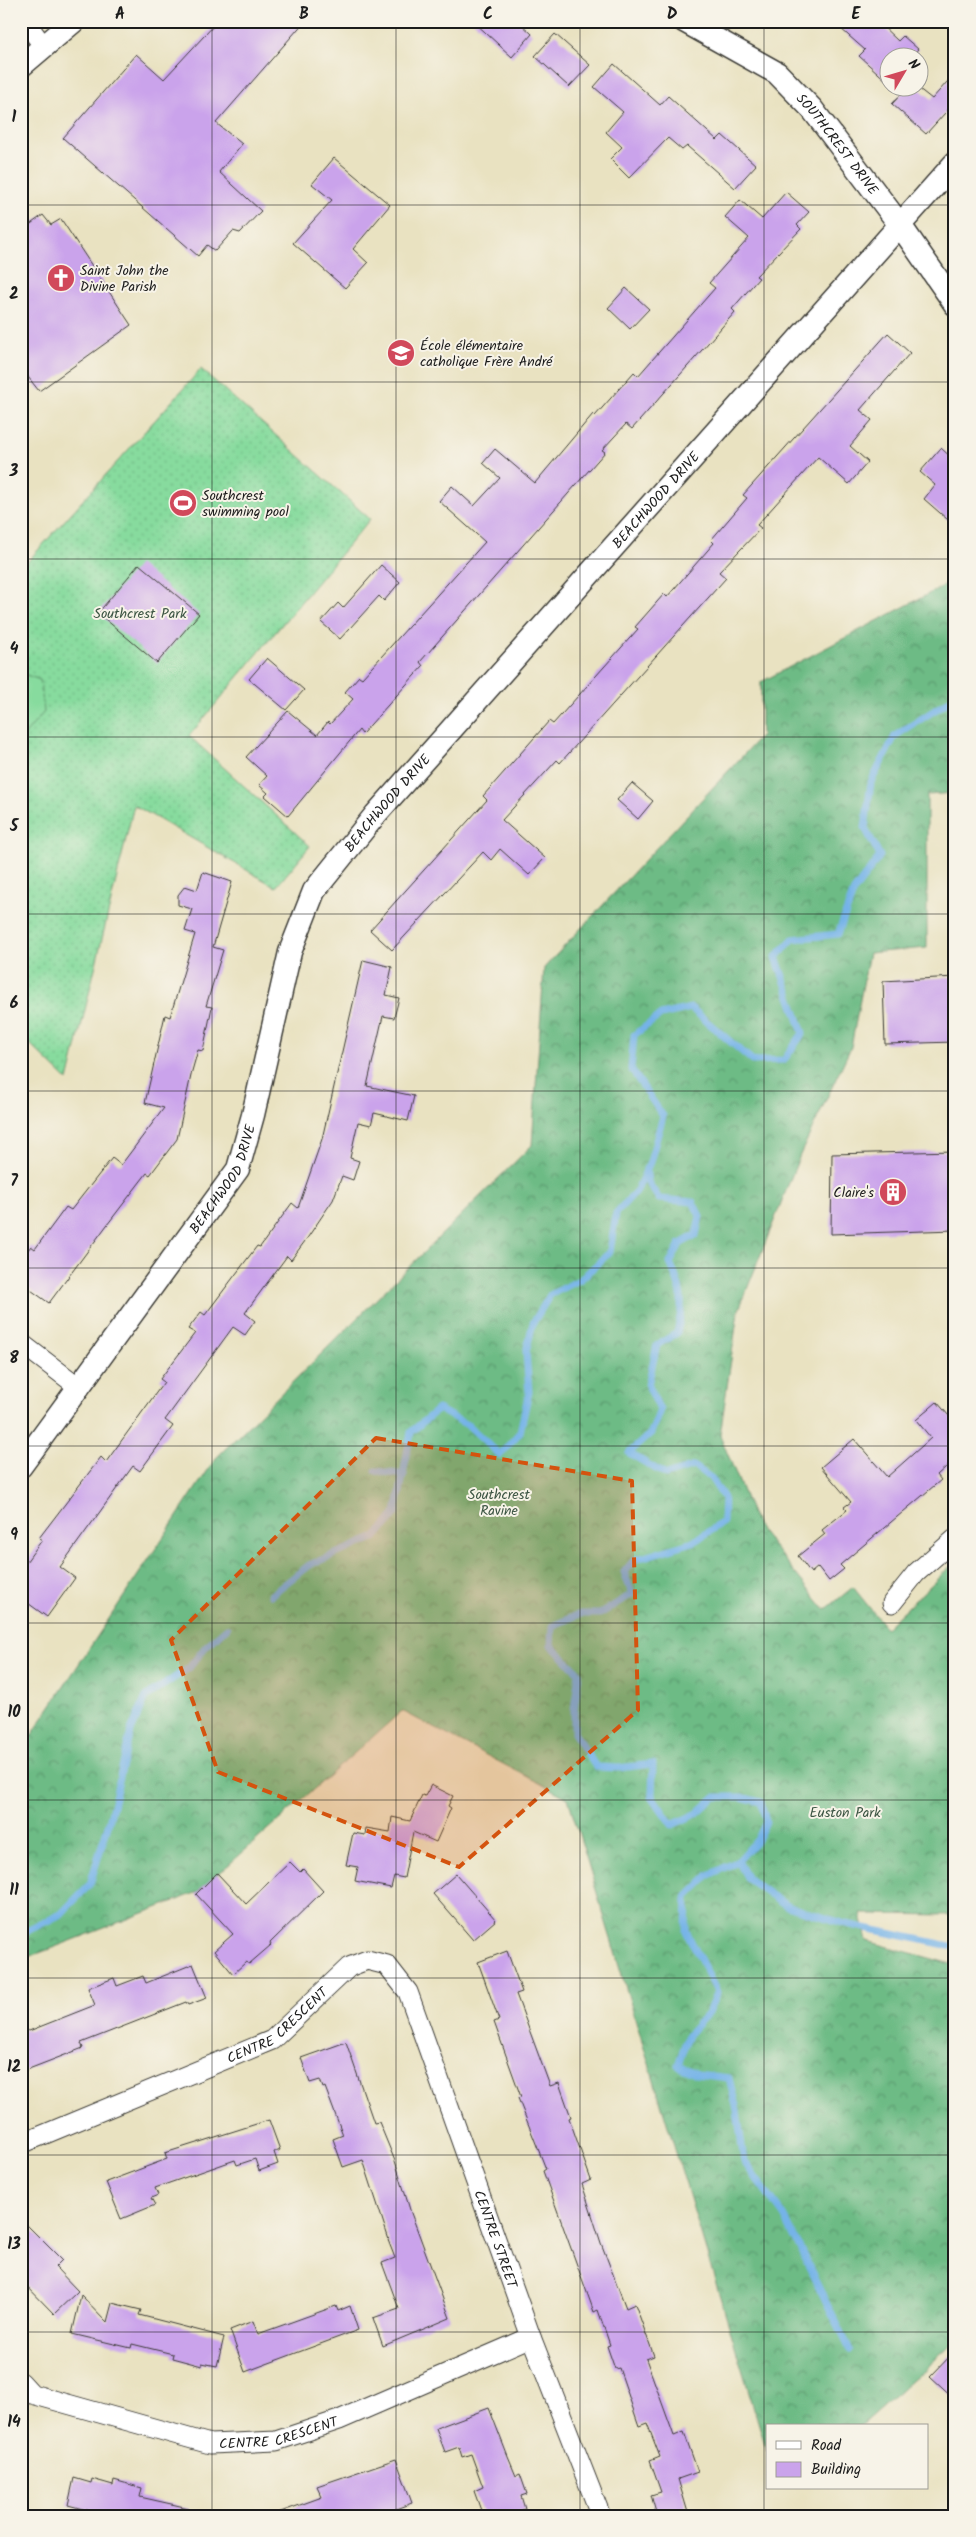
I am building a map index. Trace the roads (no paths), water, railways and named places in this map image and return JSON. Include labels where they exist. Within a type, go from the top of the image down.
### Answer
[{"type":"street","points":[[24,21],[44,47]]},
{"type":"street","points":[[21,66],[74,21]]},
{"type":"street","name":"SOUTHCREST DRIVE","points":[[684,21],[776,73],[812,109],[900,225],[955,304]]},
{"type":"street","name":"BEACHWOOD DRIVE","points":[[21,1466],[80,1388],[238,1169],[253,1115],[290,952],[314,890],[376,814],[955,163]]},
{"type":"street","points":[[21,1343],[80,1388]]},
{"type":"street","points":[[892,1603],[916,1573],[955,1539]]},
{"type":"street","name":"CENTRE CRESCENT","points":[[21,2144],[272,2040],[349,1968],[368,1960],[387,1966]]},
{"type":"street","name":"CENTRE STREET","points":[[387,1966],[408,1992],[532,2337],[602,2516]]},
{"type":"street","name":"CENTRE CRESCENT","points":[[21,2382],[32,2394],[210,2444],[276,2441],[339,2420],[532,2337]]},
{"type":"waterway","points":[[271,1595],[309,1565],[376,1537],[396,1513],[411,1432],[438,1409],[469,1426],[500,1455],[520,1432],[529,1392],[526,1352],[533,1323],[550,1295],[581,1279],[610,1252],[616,1213],[637,1190],[650,1162],[663,1116],[631,1069],[634,1035],[661,1015],[691,1008],[753,1061],[784,1060],[803,1033],[776,957],[793,939],[838,934],[854,891],[880,856],[865,828],[871,782],[895,736],[955,697]]},
{"type":"waterway","points":[[646,1169],[648,1182],[659,1199],[693,1202],[700,1216],[696,1235],[680,1244],[670,1263],[680,1290],[681,1313],[677,1333],[657,1345],[648,1385],[660,1410],[651,1433],[629,1453],[666,1475],[694,1466],[711,1478],[724,1498],[723,1522],[693,1542],[634,1560],[624,1572],[632,1594],[600,1614],[580,1614],[552,1626],[551,1645],[579,1673],[574,1710],[574,1733],[596,1767],[618,1768],[653,1764],[652,1796],[672,1825],[696,1814],[715,1797],[741,1797],[761,1802],[766,1822],[757,1840],[738,1861],[709,1875],[687,1897],[686,1931],[717,1992],[708,2013],[688,2035],[678,2065],[697,2074],[729,2078],[737,2110],[744,2162],[784,2216],[850,2350]]},
{"type":"waterway","points":[[376,1471],[404,1475]]},
{"type":"waterway","points":[[21,1934],[61,1914],[90,1884],[109,1822],[131,1731],[146,1697],[189,1668],[206,1646],[227,1628]]},
{"type":"waterway","points":[[738,1861],[748,1879],[787,1906],[846,1924],[955,1947]]},
{"type":"place","name":"Saint John the Divine Parish","points":[[61,278]]},
{"type":"place","name":"École élémentaire catholique Frère André","points":[[401,353]]},
{"type":"place","name":"Southcrest swimming pool","points":[[183,503]]},
{"type":"place","name":"Claire's","points":[[893,1192]]},
{"type":"park label","name":"Southcrest Park","points":[[140,613]]},
{"type":"park label","name":"Southcrest Ravine","points":[[499,1502]]},
{"type":"park label","name":"Euston Park","points":[[845,1812]]}]
